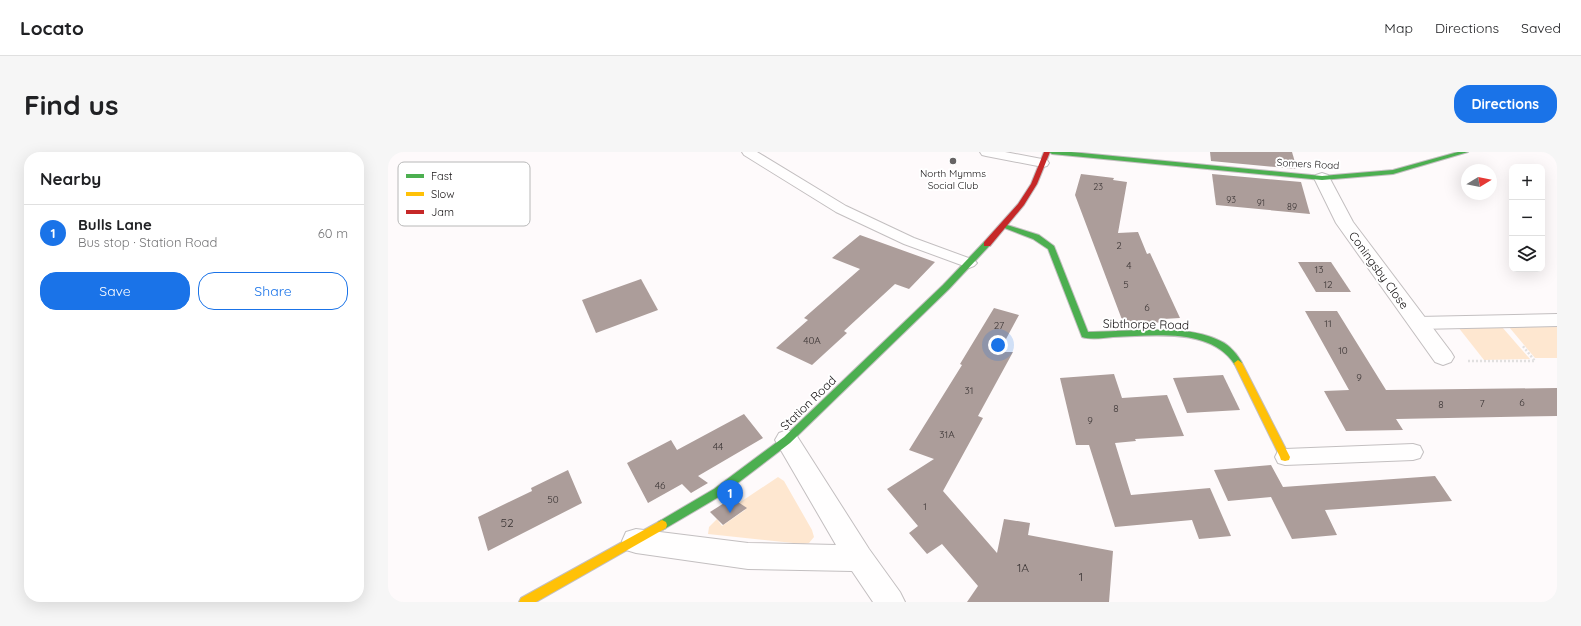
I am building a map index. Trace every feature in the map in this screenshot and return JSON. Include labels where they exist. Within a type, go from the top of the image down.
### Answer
[{"type":"street","name":"Somers Road","points":[[1052,152],[1322,178],[1393,172],[1465,152]]},
{"type":"street","name":"Station Road","points":[[525,602],[636,541],[718,492],[787,440],[969,263],[1004,226],[1021,205],[1034,184],[1045,157]]},
{"type":"street","name":"Coningsby Close","points":[[1322,178],[1345,223],[1443,357]]},
{"type":"street","name":"Sibthorpe Road","points":[[1004,226],[1036,237],[1051,248],[1085,336],[1170,334],[1203,337],[1224,346],[1236,360],[1285,457]]},
{"type":"street","points":[[787,440],[859,558],[890,602]]},
{"type":"street","points":[[636,541],[748,556],[859,558]]},
{"type":"lane","points":[[748,152],[842,209],[909,241],[969,263]]},
{"type":"lane","points":[[986,152],[1045,157]]},
{"type":"lane","points":[[1418,323],[1557,320]]},
{"type":"lane","points":[[1285,457],[1413,452]]},
{"type":"path","points":[[1443,357],[1447,361],[1535,361],[1502,322]]},
{"type":"shaded area","points":[[1458,327],[1502,327],[1530,359],[1484,360]]},
{"type":"shaded area","points":[[1509,327],[1557,327],[1557,358],[1535,358]]},
{"type":"shaded area","points":[[778,477],[784,481],[812,530],[814,537],[809,543],[803,544],[708,534],[709,527],[717,519],[722,526],[745,510],[739,503]]},
{"type":"building","points":[[1210,152],[1292,152],[1297,169],[1211,161]]},
{"type":"building","points":[[1081,174],[1114,178],[1113,180],[1127,182],[1118,233],[1138,232],[1147,254],[1150,253],[1180,318],[1163,319],[1165,322],[1124,325],[1075,195]]},
{"type":"building","points":[[1212,174],[1301,182],[1310,214],[1216,205]]},
{"type":"building","points":[[860,235],[935,262],[909,289],[895,284],[844,331],[847,333],[812,365],[776,348],[808,320],[804,318],[860,269],[832,258]]},
{"type":"building","points":[[1298,262],[1331,262],[1351,292],[1316,292]]},
{"type":"building","points":[[641,279],[658,310],[596,333],[582,300]]},
{"type":"building","points":[[994,308],[1019,315],[999,352],[1013,352],[978,416],[983,418],[943,491],[997,553],[1004,519],[1030,523],[1028,535],[1113,551],[1109,602],[967,602],[978,586],[942,544],[927,554],[909,533],[918,526],[887,489],[934,459],[909,450],[962,365],[960,364]]},
{"type":"building","points":[[1305,311],[1337,311],[1386,390],[1557,388],[1557,416],[1396,419],[1403,430],[1346,431],[1324,391],[1349,390]]},
{"type":"building","points":[[1114,374],[1122,398],[1167,395],[1184,436],[1135,439],[1136,441],[1115,443],[1131,495],[1210,488],[1231,536],[1199,539],[1192,520],[1115,527],[1089,445],[1076,445],[1060,378]]},
{"type":"building","points":[[1223,375],[1240,410],[1187,413],[1173,378]]},
{"type":"building","points":[[744,414],[763,438],[698,476],[708,483],[691,493],[682,484],[648,503],[627,463],[671,440],[677,450]]},
{"type":"building","points":[[1271,465],[1283,487],[1435,476],[1452,501],[1325,510],[1337,535],[1292,539],[1271,497],[1228,501],[1214,470]]},
{"type":"building","points":[[568,470],[582,503],[488,551],[478,517],[532,491],[531,488]]},
{"type":"building","points":[[732,498],[747,508],[723,525],[710,512]]},
{"type":"traffic: fast","points":[[1052,152],[1322,178],[1393,172],[1465,152]]},
{"type":"traffic: fast","points":[[1004,226],[1036,237],[1051,248],[1085,335],[1158,333],[1208,338],[1223,346],[1232,354],[1238,363]]},
{"type":"traffic: fast","points":[[662,525],[718,492],[787,440],[946,287],[987,244]]},
{"type":"traffic: slow","points":[[1238,363],[1285,457]]},
{"type":"traffic: slow","points":[[525,602],[662,525]]},
{"type":"traffic: jam","points":[[987,244],[1021,205],[1034,184],[1047,152]]},
{"type":"place","name":"North Mymms Social Club","points":[[953,161]]},
{"type":"place","name":"Bulls Lane","points":[[730,513]]}]
